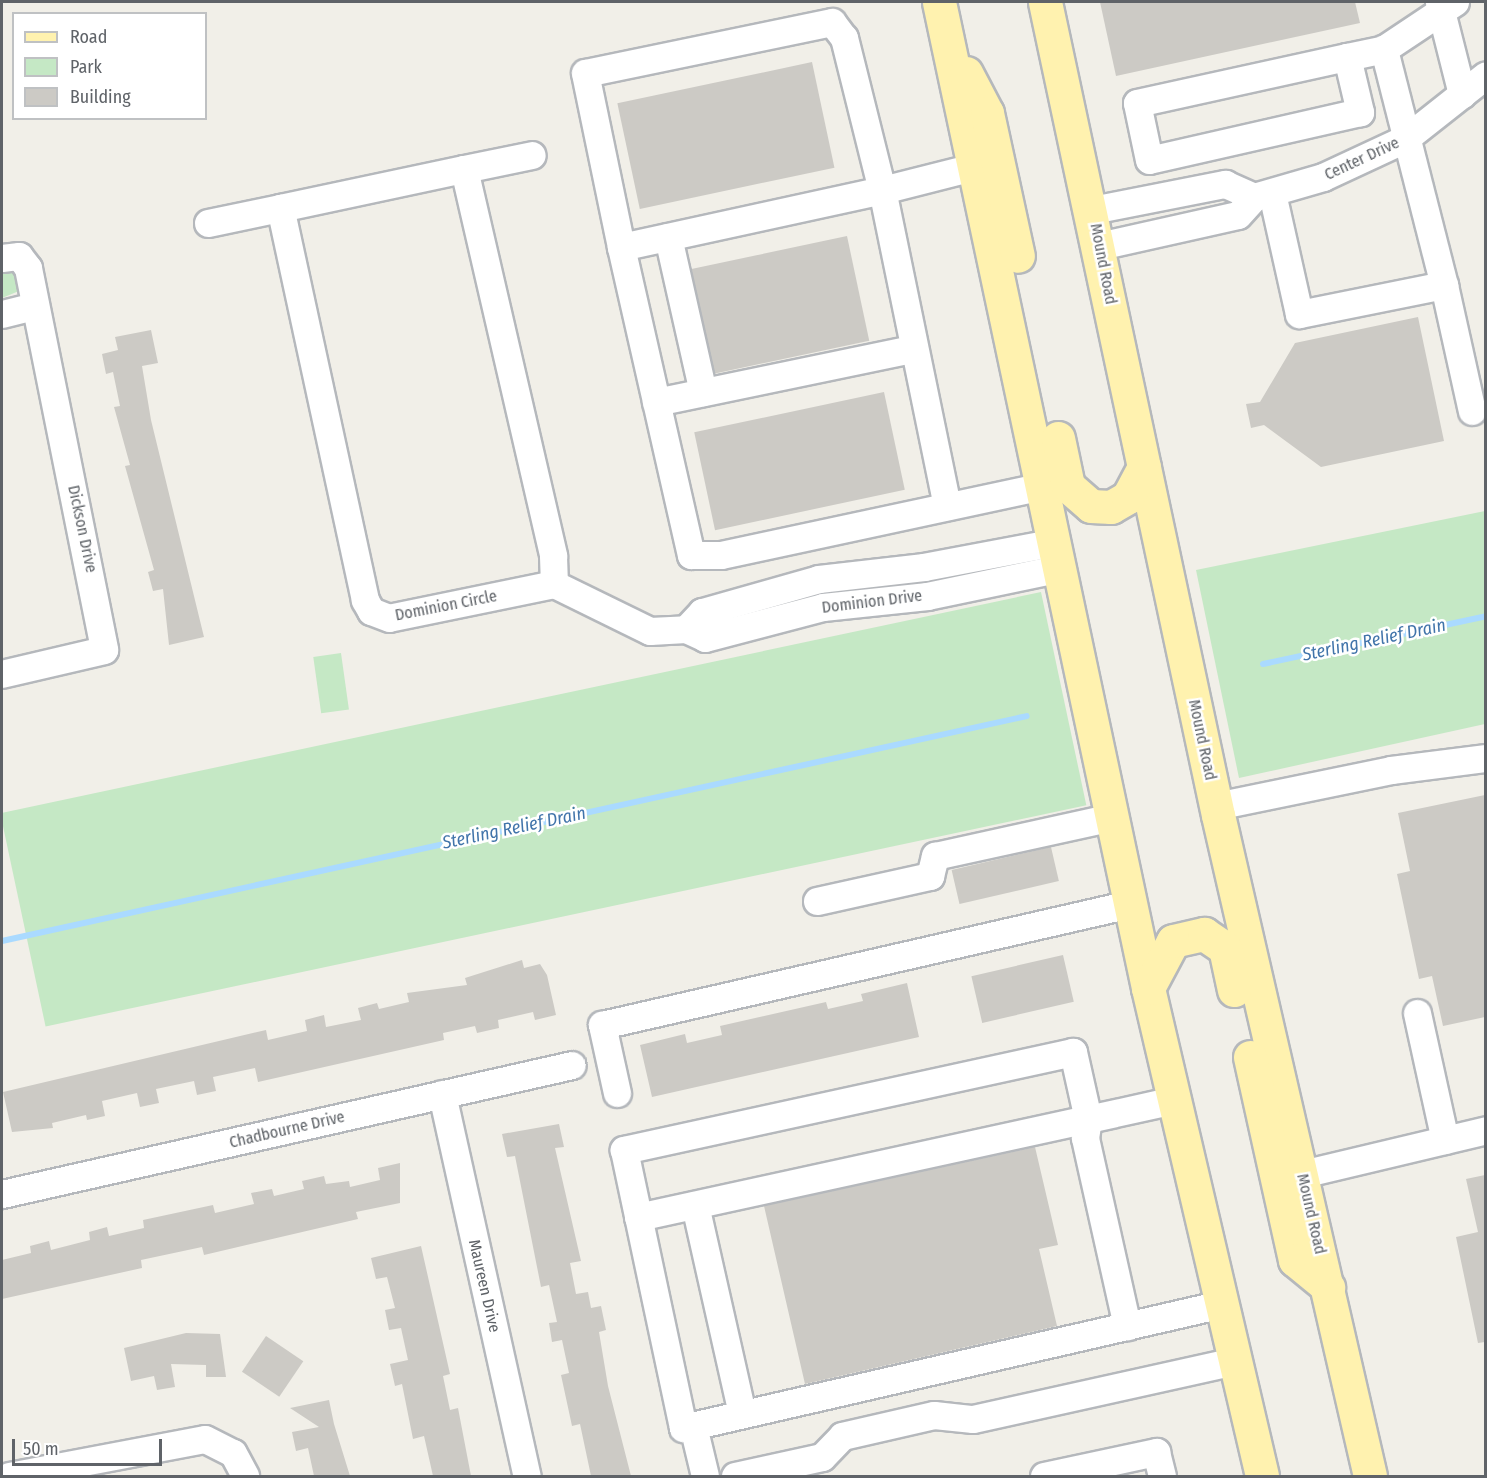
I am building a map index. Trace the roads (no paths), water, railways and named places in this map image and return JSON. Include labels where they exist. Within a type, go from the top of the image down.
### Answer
[{"type":"main road","points":[[939,2],[946,34],[986,164],[1056,484],[1058,555],[1130,904],[1262,1476]]},
{"type":"main road","name":"Mound Road","points":[[1045,2],[1092,210],[1216,806],[1370,1476]]},
{"type":"main road","points":[[1056,484],[1083,503],[1111,507],[1128,497],[1144,467]]},
{"type":"main road","points":[[1148,988],[1173,941],[1186,934],[1213,937],[1224,948],[1295,1260],[1328,1287]]},
{"type":"street","points":[[1347,57],[1360,112],[1149,160],[1137,103],[1347,57],[1384,49],[1445,5],[1462,94]]},
{"type":"street","points":[[946,506],[912,349],[882,190],[844,38],[832,21],[585,73],[621,247],[691,555],[721,555],[1056,484]]},
{"type":"street","points":[[1384,49],[1405,139],[1444,285],[1472,411]]},
{"type":"street","name":"Center Drive","points":[[1099,246],[1238,215],[1263,195],[1353,166],[1405,139],[1485,75]]},
{"type":"street","points":[[208,223],[532,155]]},
{"type":"street","points":[[621,247],[882,190],[986,164]]},
{"type":"street","points":[[464,170],[553,556],[554,584]]},
{"type":"street","points":[[1092,210],[1225,184],[1263,195],[1299,314],[1444,285]]},
{"type":"street","name":"Dominion Circle","points":[[280,208],[371,611],[389,618],[554,584]]},
{"type":"street","points":[[668,237],[703,392]]},
{"type":"street","name":"Dickson Drive","points":[[2,258],[19,256],[28,268],[104,650],[2,674]]},
{"type":"street","points":[[2,314],[35,306]]},
{"type":"street","points":[[656,402],[912,349]]},
{"type":"street","name":"Dominion Drive","points":[[686,629],[702,612],[819,579],[1058,555]]},
{"type":"street","name":"Dominion Drive","points":[[554,584],[650,631],[686,629],[705,638],[823,607],[883,601],[1058,555]]},
{"type":"street","points":[[881,572],[883,601]]},
{"type":"street","points":[[1216,806],[1391,770],[1485,759]]},
{"type":"street","points":[[817,901],[930,876],[935,856],[1112,818]]},
{"type":"street","points":[[617,1093],[602,1025],[1130,904]]},
{"type":"street","points":[[1417,1013],[1445,1140]]},
{"type":"street","points":[[1127,1326],[1085,1138],[1088,1119],[1073,1052],[624,1150],[683,1428],[742,1414],[1127,1326],[1222,1304]]},
{"type":"street","name":"Chadbourne Drive","points":[[2,1194],[572,1065]]},
{"type":"street","name":"Maureen Drive","points":[[442,1095],[527,1476]]},
{"type":"street","points":[[638,1217],[1174,1100]]},
{"type":"street","points":[[1302,1174],[1485,1130]]},
{"type":"street","points":[[695,1205],[742,1414]]},
{"type":"street","points":[[735,1476],[822,1457],[843,1436],[934,1415],[973,1419],[1235,1361]]},
{"type":"street","points":[[693,1426],[705,1476]]},
{"type":"street","points":[[9,1476],[205,1439],[233,1453],[245,1476]]},
{"type":"street","points":[[1044,1476],[1156,1452],[1162,1476]]},
{"type":"waterway","name":"Sterling Relief Drain","points":[[1263,664],[1486,616]]},
{"type":"waterway","name":"Sterling Relief Drain","points":[[2,941],[1027,716]]}]
